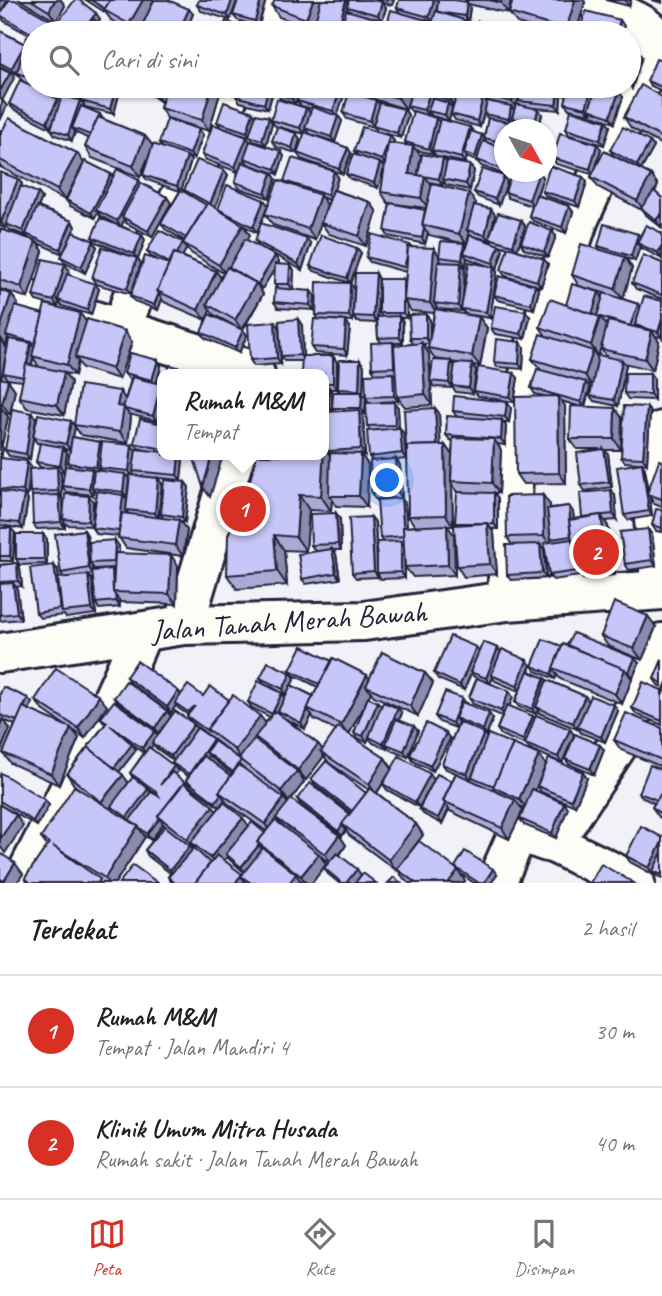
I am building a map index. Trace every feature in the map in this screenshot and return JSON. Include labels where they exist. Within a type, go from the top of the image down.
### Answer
[{"type":"street","points":[[266,21],[278,0]]},
{"type":"street","points":[[594,0],[635,21]]},
{"type":"street","points":[[641,24],[654,34],[658,44],[641,82]]},
{"type":"street","points":[[122,328],[146,258],[188,184],[227,98]]},
{"type":"street","points":[[507,601],[514,437],[537,339],[579,219],[634,98]]},
{"type":"street","points":[[0,291],[246,369]]},
{"type":"street","points":[[661,590],[653,509],[662,431]]},
{"type":"street","points":[[184,625],[233,460]]},
{"type":"street","name":"Jalan Tanah Merah Bawah","points":[[0,653],[184,625],[364,621],[507,601],[661,590]]},
{"type":"street","points":[[22,883],[111,706],[142,632]]},
{"type":"street","points":[[553,844],[619,743],[662,643]]},
{"type":"street","points":[[496,883],[517,835],[524,833],[635,883]]},
{"type":"building","points":[[9,0],[15,0],[52,21],[21,21],[21,27],[0,15]]},
{"type":"building","points":[[31,0],[55,0],[49,11]]},
{"type":"building","points":[[75,0],[79,0],[96,13],[90,21],[58,21]]},
{"type":"building","points":[[91,0],[110,0],[105,9]]},
{"type":"building","points":[[110,0],[143,0],[131,21],[124,21],[104,10]]},
{"type":"building","points":[[154,0],[168,0],[189,9],[184,21],[144,21]]},
{"type":"building","points":[[199,0],[232,0],[227,15],[197,5]]},
{"type":"building","points":[[238,0],[261,0],[255,21],[233,15]]},
{"type":"building","points":[[275,0],[313,0],[306,19],[272,6]]},
{"type":"building","points":[[321,0],[346,0],[340,21],[315,21]]},
{"type":"building","points":[[349,0],[382,2],[378,15],[347,7]]},
{"type":"building","points":[[399,0],[434,0],[429,17],[397,8]]},
{"type":"building","points":[[438,0],[467,2],[465,16],[437,12]]},
{"type":"building","points":[[513,0],[575,0],[569,21],[536,21],[509,13]]},
{"type":"building","points":[[346,10],[378,19],[377,21],[343,21]]},
{"type":"building","points":[[391,10],[426,20],[426,21],[388,21]]},
{"type":"building","points":[[436,11],[467,21],[433,21]]},
{"type":"building","points":[[586,11],[620,20],[620,21],[582,21]]},
{"type":"building","points":[[0,31],[21,42],[21,51],[11,69],[0,63]]},
{"type":"building","points":[[21,59],[21,74],[17,73]]},
{"type":"building","points":[[656,59],[662,61],[662,87],[647,81]]},
{"type":"building","points":[[0,68],[10,73],[0,91]]},
{"type":"building","points":[[20,80],[21,98],[58,99],[47,122],[9,104]]},
{"type":"building","points":[[641,85],[662,97],[662,138],[624,117],[634,98],[641,98]]},
{"type":"building","points":[[61,98],[80,100],[68,135],[51,129]]},
{"type":"building","points":[[82,98],[113,98],[110,109],[81,101]]},
{"type":"building","points":[[163,98],[208,98],[202,120],[160,108]]},
{"type":"building","points":[[243,98],[266,98],[264,104]]},
{"type":"building","points":[[298,98],[337,98],[333,111],[297,101]]},
{"type":"building","points":[[347,98],[376,100],[370,121],[343,113]]},
{"type":"building","points":[[409,98],[428,98],[424,110],[407,106]]},
{"type":"building","points":[[432,98],[448,103],[445,115],[428,111]]},
{"type":"building","points":[[456,98],[483,98],[477,121],[451,114]]},
{"type":"building","points":[[497,98],[513,98],[512,102]]},
{"type":"building","points":[[519,98],[557,98],[556,105],[519,101]]},
{"type":"building","points":[[566,98],[589,98],[586,108],[565,103]]},
{"type":"building","points":[[593,98],[617,98],[610,117],[589,109]]},
{"type":"building","points":[[277,99],[306,108],[300,128],[271,120]]},
{"type":"building","points":[[487,101],[511,106],[509,119],[484,114]]},
{"type":"building","points":[[224,102],[253,112],[247,132],[217,122]]},
{"type":"building","points":[[380,103],[404,109],[397,133],[373,126]]},
{"type":"building","points":[[516,104],[538,109],[536,119],[512,118]]},
{"type":"building","points":[[81,106],[100,114],[90,135],[72,128]]},
{"type":"building","points":[[312,107],[338,116],[331,137],[305,128]]},
{"type":"building","points":[[571,110],[606,121],[600,140],[566,129]]},
{"type":"building","points":[[413,111],[436,118],[429,149],[405,142]]},
{"type":"building","points":[[256,114],[269,117],[262,140],[249,136]]},
{"type":"building","points":[[98,117],[145,136],[133,166],[85,147]]},
{"type":"building","points":[[9,118],[77,153],[57,190],[0,160],[0,135]]},
{"type":"building","points":[[488,118],[494,119],[494,140],[484,138]]},
{"type":"building","points":[[167,119],[199,129],[190,154],[159,143]]},
{"type":"building","points":[[440,119],[470,127],[461,158],[432,150]]},
{"type":"building","points":[[213,124],[247,137],[235,167],[202,154]]},
{"type":"building","points":[[277,127],[296,133],[292,148],[272,141]]},
{"type":"building","points":[[362,127],[390,136],[382,160],[354,151]]},
{"type":"building","points":[[623,127],[650,142],[637,165],[610,150]]},
{"type":"building","points":[[471,131],[482,135],[475,157],[464,153]]},
{"type":"building","points":[[305,132],[348,148],[339,169],[297,153]]},
{"type":"building","points":[[560,133],[597,144],[590,169],[557,159]]},
{"type":"building","points":[[250,141],[281,151],[275,169],[244,158]]},
{"type":"building","points":[[483,141],[494,145],[494,166],[477,160]]},
{"type":"building","points":[[388,143],[413,146],[409,174],[425,176],[421,198],[381,192]]},
{"type":"building","points":[[153,144],[187,156],[177,186],[143,175]]},
{"type":"building","points":[[604,151],[651,175],[637,201],[591,177]]},
{"type":"building","points":[[353,154],[380,163],[374,183],[346,174]]},
{"type":"building","points":[[422,154],[443,158],[439,179],[418,175]]},
{"type":"building","points":[[292,158],[334,171],[327,195],[284,181]]},
{"type":"building","points":[[197,160],[224,170],[210,204],[184,190]]},
{"type":"building","points":[[85,161],[111,174],[91,213],[66,200]]},
{"type":"building","points":[[447,161],[470,165],[466,184],[443,179]]},
{"type":"building","points":[[242,162],[272,173],[265,193],[235,182]]},
{"type":"building","points":[[557,168],[583,177],[575,201],[542,191],[545,182],[557,182]]},
{"type":"building","points":[[117,169],[139,180],[117,221],[96,210]]},
{"type":"building","points":[[482,169],[494,173],[494,182],[502,182],[495,199],[474,192]]},
{"type":"building","points":[[0,172],[18,179],[1,222],[0,222]]},
{"type":"building","points":[[278,180],[320,195],[308,229],[265,214]]},
{"type":"building","points":[[508,182],[535,182],[529,200],[505,192]]},
{"type":"building","points":[[141,183],[167,197],[148,231],[122,217]]},
{"type":"building","points":[[432,184],[469,193],[459,234],[422,225]]},
{"type":"building","points":[[227,185],[264,200],[253,227],[218,209]]},
{"type":"building","points":[[21,186],[38,193],[23,231],[6,224]]},
{"type":"building","points":[[181,190],[206,205],[186,238],[161,223]]},
{"type":"building","points":[[333,190],[370,202],[359,236],[321,223]]},
{"type":"building","points":[[654,191],[662,198],[662,213],[656,220],[641,208]]},
{"type":"building","points":[[536,195],[569,206],[562,227],[529,216]]},
{"type":"building","points":[[208,203],[243,225],[219,265],[183,243]]},
{"type":"building","points":[[390,203],[425,210],[422,238],[385,231]]},
{"type":"building","points":[[474,205],[491,209],[485,235],[467,230]]},
{"type":"building","points":[[37,207],[72,221],[60,249],[26,234]]},
{"type":"building","points":[[498,213],[521,220],[513,245],[489,238]]},
{"type":"building","points":[[100,218],[142,235],[134,254],[92,237]]},
{"type":"building","points":[[529,222],[552,231],[544,252],[521,243]]},
{"type":"building","points":[[261,223],[307,239],[298,264],[255,241]]},
{"type":"building","points":[[604,224],[638,234],[631,256],[598,246]]},
{"type":"building","points":[[646,225],[662,233],[662,245],[658,253],[637,243]]},
{"type":"building","points":[[0,229],[36,241],[21,287],[0,280]]},
{"type":"building","points":[[159,230],[183,242],[169,263],[147,251]]},
{"type":"building","points":[[73,232],[94,241],[81,267],[61,257]]},
{"type":"building","points":[[372,234],[410,245],[404,267],[366,257]]},
{"type":"building","points":[[321,235],[357,248],[347,278],[310,266]]},
{"type":"building","points":[[470,235],[499,245],[493,263],[464,253]]},
{"type":"building","points":[[245,239],[275,256],[258,284],[229,267]]},
{"type":"building","points":[[441,241],[464,243],[462,260],[439,257]]},
{"type":"building","points":[[581,244],[625,257],[615,289],[572,275]]},
{"type":"building","points":[[102,247],[137,258],[127,289],[92,278]]},
{"type":"building","points":[[408,247],[434,248],[430,303],[404,300]]},
{"type":"building","points":[[508,247],[544,259],[537,281],[501,270]]},
{"type":"building","points":[[174,253],[216,271],[198,310],[157,291]]},
{"type":"building","points":[[643,255],[662,263],[662,295],[632,283]]},
{"type":"building","points":[[145,256],[169,264],[154,305],[130,296]]},
{"type":"building","points":[[43,259],[65,264],[54,301],[33,296]]},
{"type":"building","points":[[438,262],[461,263],[458,306],[434,303]]},
{"type":"building","points":[[469,262],[494,267],[486,312],[461,309]]},
{"type":"building","points":[[275,264],[290,265],[289,284],[274,284]]},
{"type":"building","points":[[227,267],[256,283],[235,320],[207,304]]},
{"type":"building","points":[[355,273],[376,273],[373,317],[353,316]]},
{"type":"building","points":[[67,274],[95,284],[87,310],[58,300]]},
{"type":"building","points":[[499,276],[535,285],[531,304],[494,295]]},
{"type":"building","points":[[379,279],[403,279],[403,313],[379,313]]},
{"type":"building","points":[[317,282],[350,283],[349,316],[316,315]]},
{"type":"building","points":[[572,284],[599,292],[592,314],[566,305]]},
{"type":"building","points":[[275,288],[311,291],[310,305],[274,302]]},
{"type":"building","points":[[0,290],[11,294],[0,329]]},
{"type":"building","points":[[604,293],[638,304],[630,326],[597,316]]},
{"type":"building","points":[[644,296],[662,301],[662,319],[658,332],[635,325]]},
{"type":"building","points":[[550,299],[600,317],[591,345],[540,327]]},
{"type":"building","points":[[45,304],[80,313],[67,365],[32,356]]},
{"type":"building","points":[[15,306],[43,314],[35,343],[6,335]]},
{"type":"building","points":[[495,306],[526,311],[521,334],[491,328]]},
{"type":"building","points":[[435,309],[479,317],[472,356],[428,348]]},
{"type":"building","points":[[209,314],[243,330],[235,348],[201,332]]},
{"type":"building","points":[[426,314],[426,338],[410,338],[409,315]]},
{"type":"building","points":[[399,316],[399,337],[378,338],[377,317]]},
{"type":"building","points":[[87,319],[125,331],[112,369],[75,357]]},
{"type":"building","points":[[298,319],[300,355],[281,356],[279,321]]},
{"type":"building","points":[[314,319],[346,321],[344,349],[311,347]]},
{"type":"building","points":[[608,321],[652,331],[645,359],[601,349]]},
{"type":"building","points":[[275,322],[277,358],[250,360],[248,324]]},
{"type":"building","points":[[540,334],[593,351],[585,375],[532,359]]},
{"type":"building","points":[[9,339],[31,343],[24,377],[3,373]]},
{"type":"building","points":[[496,339],[520,342],[519,364],[494,362]]},
{"type":"building","points":[[393,342],[394,367],[372,368],[371,343]]},
{"type":"building","points":[[422,343],[425,394],[397,397],[394,346]]},
{"type":"building","points":[[130,353],[158,360],[152,380],[124,373]]},
{"type":"building","points":[[598,355],[622,360],[614,400],[590,396]]},
{"type":"building","points":[[302,356],[333,356],[333,383],[329,383],[329,369],[301,369]]},
{"type":"building","points":[[339,360],[360,360],[359,390],[338,389]]},
{"type":"building","points":[[433,360],[451,361],[449,383],[430,381]]},
{"type":"building","points":[[455,363],[472,364],[469,388],[452,386]]},
{"type":"building","points":[[26,364],[64,372],[57,405],[19,397]]},
{"type":"building","points":[[170,365],[185,369],[169,369]]},
{"type":"building","points":[[478,367],[514,373],[510,397],[474,391]]},
{"type":"building","points":[[537,369],[586,382],[581,402],[531,388]]},
{"type":"building","points":[[393,373],[394,396],[366,397],[365,374]]},
{"type":"building","points":[[625,373],[650,373],[650,394],[624,393]]},
{"type":"building","points":[[132,377],[157,383],[153,416],[123,408]]},
{"type":"building","points":[[0,378],[8,380],[2,404],[0,403]]},
{"type":"building","points":[[80,385],[120,391],[117,406],[124,407],[120,432],[74,425]]},
{"type":"building","points":[[333,392],[362,392],[361,408],[332,408]]},
{"type":"building","points":[[454,396],[507,402],[505,417],[453,411]]},
{"type":"building","points":[[558,396],[559,473],[516,474],[515,397]]},
{"type":"building","points":[[394,402],[395,425],[367,426],[366,403]]},
{"type":"building","points":[[571,406],[615,408],[614,439],[570,439]]},
{"type":"building","points":[[624,406],[647,407],[643,458],[621,457]]},
{"type":"building","points":[[435,408],[437,445],[406,448],[404,410]]},
{"type":"building","points":[[12,409],[32,413],[26,454],[5,450]]},
{"type":"building","points":[[359,410],[361,449],[329,451],[329,412]]},
{"type":"building","points":[[38,414],[71,421],[66,444],[33,437]]},
{"type":"building","points":[[447,416],[502,420],[501,439],[446,435]]},
{"type":"building","points":[[140,419],[157,423],[157,448],[134,443]]},
{"type":"building","points":[[400,428],[402,453],[369,457],[367,431]]},
{"type":"building","points":[[72,437],[100,442],[96,467],[68,463]]},
{"type":"building","points":[[453,438],[494,439],[492,483],[451,481]]},
{"type":"building","points":[[102,442],[132,445],[129,471],[99,468]]},
{"type":"building","points":[[40,443],[63,447],[60,466],[36,462]]},
{"type":"building","points":[[445,445],[446,515],[408,516],[407,446]]},
{"type":"building","points":[[136,449],[157,451],[157,460],[178,460],[177,475],[133,471]]},
{"type":"building","points":[[604,449],[609,482],[581,485],[577,453]]},
{"type":"building","points":[[330,453],[361,454],[359,496],[329,496]]},
{"type":"building","points":[[0,458],[27,461],[23,491],[0,489]]},
{"type":"building","points":[[396,459],[398,492],[371,493],[370,461]]},
{"type":"building","points":[[195,460],[211,460],[203,487]]},
{"type":"building","points":[[256,460],[324,460],[321,496],[299,495],[296,537],[274,535],[277,571],[227,575],[228,535],[248,487]]},
{"type":"building","points":[[659,460],[662,461],[662,499],[647,494]]},
{"type":"building","points":[[642,463],[649,511],[624,515],[617,467]]},
{"type":"building","points":[[65,466],[92,469],[89,489],[62,486]]},
{"type":"building","points":[[57,467],[58,491],[30,492],[29,469]]},
{"type":"building","points":[[94,470],[125,474],[123,492],[92,488]]},
{"type":"building","points":[[130,475],[158,478],[155,513],[126,510]]},
{"type":"building","points":[[164,480],[185,482],[182,517],[161,514]]},
{"type":"building","points":[[611,490],[613,514],[582,517],[580,493]]},
{"type":"building","points":[[0,491],[24,495],[19,523],[0,521]]},
{"type":"building","points":[[97,491],[123,495],[119,531],[92,528]]},
{"type":"building","points":[[457,492],[494,493],[494,524],[455,523]]},
{"type":"building","points":[[65,494],[89,496],[88,521],[63,519]]},
{"type":"building","points":[[59,495],[61,522],[33,524],[32,496]]},
{"type":"building","points":[[543,495],[544,536],[507,537],[506,496]]},
{"type":"building","points":[[401,498],[404,536],[380,538],[377,500]]},
{"type":"building","points":[[569,506],[571,536],[551,539],[547,509]]},
{"type":"building","points":[[656,509],[662,510],[662,528],[652,525]]},
{"type":"building","points":[[122,513],[179,520],[175,545],[118,538]]},
{"type":"building","points":[[336,513],[338,544],[311,545],[310,514]]},
{"type":"building","points":[[601,515],[608,564],[576,569],[569,520]]},
{"type":"building","points":[[371,517],[374,571],[352,573],[349,518]]},
{"type":"building","points":[[487,523],[490,564],[457,566],[454,525]]},
{"type":"building","points":[[447,525],[448,565],[405,567],[403,527]]},
{"type":"building","points":[[0,528],[11,528],[10,556],[0,556]]},
{"type":"building","points":[[648,529],[652,560],[625,564],[620,532]]},
{"type":"building","points":[[84,530],[89,568],[61,573],[55,534]]},
{"type":"building","points":[[16,534],[43,534],[44,559],[16,559]]},
{"type":"building","points":[[572,539],[577,571],[549,575],[544,543]]},
{"type":"building","points":[[115,540],[114,562],[90,563],[89,542]]},
{"type":"building","points":[[401,541],[401,572],[377,573],[377,542]]},
{"type":"building","points":[[540,544],[542,573],[507,575],[506,545]]},
{"type":"building","points":[[332,549],[336,573],[302,579],[298,554]]},
{"type":"building","points":[[115,553],[171,555],[169,594],[113,592]]},
{"type":"building","points":[[17,563],[18,581],[0,582],[0,565]]},
{"type":"building","points":[[54,565],[60,609],[36,613],[30,568]]},
{"type":"building","points":[[112,569],[116,601],[96,603],[92,571]]},
{"type":"building","points":[[88,575],[92,609],[62,612],[58,578]]},
{"type":"building","points":[[13,583],[17,613],[0,615],[0,584]]},
{"type":"building","points":[[614,602],[648,616],[634,649],[601,636]]},
{"type":"building","points":[[573,633],[635,658],[629,672],[567,645]]},
{"type":"building","points":[[450,636],[476,647],[460,685],[434,673]]},
{"type":"building","points":[[543,639],[562,646],[551,674],[532,666]]},
{"type":"building","points":[[483,642],[498,648],[486,678],[470,672]]},
{"type":"building","points":[[563,644],[625,669],[615,694],[553,668]]},
{"type":"building","points":[[302,646],[332,661],[319,684],[290,670]]},
{"type":"building","points":[[502,649],[527,660],[517,686],[491,675]]},
{"type":"building","points":[[382,652],[425,673],[410,706],[366,686]]},
{"type":"building","points":[[333,658],[367,675],[341,725],[307,708]]},
{"type":"building","points":[[662,660],[662,683],[654,679]]},
{"type":"building","points":[[137,661],[178,691],[167,707],[126,677]]},
{"type":"building","points":[[268,662],[291,673],[283,689],[260,678]]},
{"type":"building","points":[[56,668],[99,696],[78,728],[35,700]]},
{"type":"building","points":[[528,671],[545,678],[532,709],[515,702]]},
{"type":"building","points":[[477,678],[509,691],[501,711],[469,698]]},
{"type":"building","points":[[547,680],[585,696],[573,723],[536,707]]},
{"type":"building","points":[[126,681],[167,711],[155,728],[114,698]]},
{"type":"building","points":[[258,681],[282,693],[272,714],[248,702]]},
{"type":"building","points":[[643,682],[662,690],[662,721],[632,708]]},
{"type":"building","points":[[188,685],[203,696],[210,686],[229,700],[207,729],[209,732],[187,716],[195,706],[188,712],[175,703]]},
{"type":"building","points":[[291,685],[313,696],[301,723],[278,711]]},
{"type":"building","points":[[3,687],[28,698],[17,721],[0,715],[0,694]]},
{"type":"building","points":[[445,692],[462,698],[452,723],[435,716]]},
{"type":"building","points":[[233,695],[260,716],[235,750],[207,729]]},
{"type":"building","points":[[591,696],[614,705],[601,737],[577,727]]},
{"type":"building","points":[[368,697],[378,702],[363,736],[354,733]]},
{"type":"building","points":[[114,701],[155,731],[142,748],[110,725],[132,744],[114,768],[88,747],[107,722],[101,718]]},
{"type":"building","points":[[383,702],[398,708],[383,744],[369,737]]},
{"type":"building","points":[[462,702],[489,713],[483,730],[455,718]]},
{"type":"building","points":[[507,705],[533,716],[523,740],[497,729]]},
{"type":"building","points":[[23,707],[71,728],[51,774],[3,753]]},
{"type":"building","points":[[175,711],[194,724],[171,756],[152,743]]},
{"type":"building","points":[[275,711],[318,744],[298,770],[255,737]]},
{"type":"building","points":[[626,713],[662,728],[662,760],[614,740]]},
{"type":"building","points":[[536,715],[570,729],[558,757],[525,744]]},
{"type":"building","points":[[396,719],[414,726],[404,751],[386,744]]},
{"type":"building","points":[[459,722],[484,733],[467,774],[442,764]]},
{"type":"building","points":[[426,723],[446,733],[430,766],[410,755]]},
{"type":"building","points":[[338,727],[385,758],[369,784],[321,752]]},
{"type":"building","points":[[197,728],[213,739],[189,774],[172,763]]},
{"type":"building","points":[[488,734],[513,744],[494,786],[472,777]]},
{"type":"building","points":[[575,734],[600,745],[590,769],[565,759]]},
{"type":"building","points":[[254,739],[297,771],[281,791],[239,759]]},
{"type":"building","points":[[214,741],[241,760],[233,772],[206,752]]},
{"type":"building","points":[[513,744],[539,755],[519,799],[493,787]]},
{"type":"building","points":[[88,747],[123,775],[101,802],[67,774]]},
{"type":"building","points":[[149,747],[174,766],[160,785],[172,772],[187,784],[184,783],[147,834],[129,821],[151,792],[159,796],[130,773]]},
{"type":"building","points":[[204,756],[231,776],[215,802],[186,780]]},
{"type":"building","points":[[399,756],[430,774],[415,802],[383,784]]},
{"type":"building","points":[[549,758],[583,772],[571,800],[537,786]]},
{"type":"building","points":[[326,761],[366,793],[352,811],[311,779]]},
{"type":"building","points":[[239,765],[284,798],[265,824],[219,792]]},
{"type":"building","points":[[650,765],[662,770],[662,792],[657,800],[639,793]]},
{"type":"building","points":[[1,773],[45,800],[33,821],[0,801]]},
{"type":"building","points":[[456,773],[515,800],[502,828],[443,801]]},
{"type":"building","points":[[437,774],[452,781],[438,818],[419,809]]},
{"type":"building","points":[[133,777],[148,789],[127,817],[111,806]]},
{"type":"building","points":[[184,783],[213,806],[187,839],[158,816]]},
{"type":"building","points":[[310,783],[350,814],[338,831],[297,799]]},
{"type":"building","points":[[74,786],[138,826],[105,878],[53,846],[100,879],[98,883],[31,883],[25,878],[49,843],[41,838]]},
{"type":"building","points":[[370,788],[416,824],[389,860],[342,824]]},
{"type":"building","points":[[532,789],[564,803],[552,833],[520,819]]},
{"type":"building","points":[[662,792],[662,814],[652,807]]},
{"type":"building","points":[[291,799],[339,835],[325,854],[276,818]]},
{"type":"building","points":[[224,802],[243,818],[210,858],[191,842]]},
{"type":"building","points":[[0,805],[16,815],[0,839]]},
{"type":"building","points":[[275,820],[319,854],[301,876],[257,842]]},
{"type":"building","points":[[252,822],[265,833],[241,867],[226,854]]},
{"type":"building","points":[[165,826],[190,846],[170,870],[145,850]]},
{"type":"building","points":[[641,826],[662,837],[649,868],[626,856]]},
{"type":"building","points":[[419,841],[458,870],[448,883],[416,883],[397,869]]},
{"type":"building","points":[[194,848],[210,863],[195,883],[175,883],[168,877]]},
{"type":"building","points":[[263,848],[296,874],[289,883],[251,883],[241,876]]},
{"type":"building","points":[[465,851],[493,869],[484,883],[479,883],[455,867]]},
{"type":"building","points":[[662,852],[662,875],[653,871]]},
{"type":"building","points":[[0,853],[15,863],[4,881],[0,879]]},
{"type":"building","points":[[337,853],[357,869],[346,883],[342,883],[324,868]]},
{"type":"building","points":[[217,855],[242,874],[235,883],[195,883]]},
{"type":"building","points":[[601,864],[634,883],[590,883]]},
{"type":"building","points":[[133,865],[158,883],[119,883]]},
{"type":"building","points":[[363,873],[376,883],[355,883]]},
{"type":"building","points":[[394,877],[401,883],[388,883]]},
{"type":"place","name":"Rumah M&M","points":[[243,509]]},
{"type":"place","name":"Klinik Umum Mitra Husada","points":[[596,552]]}]
